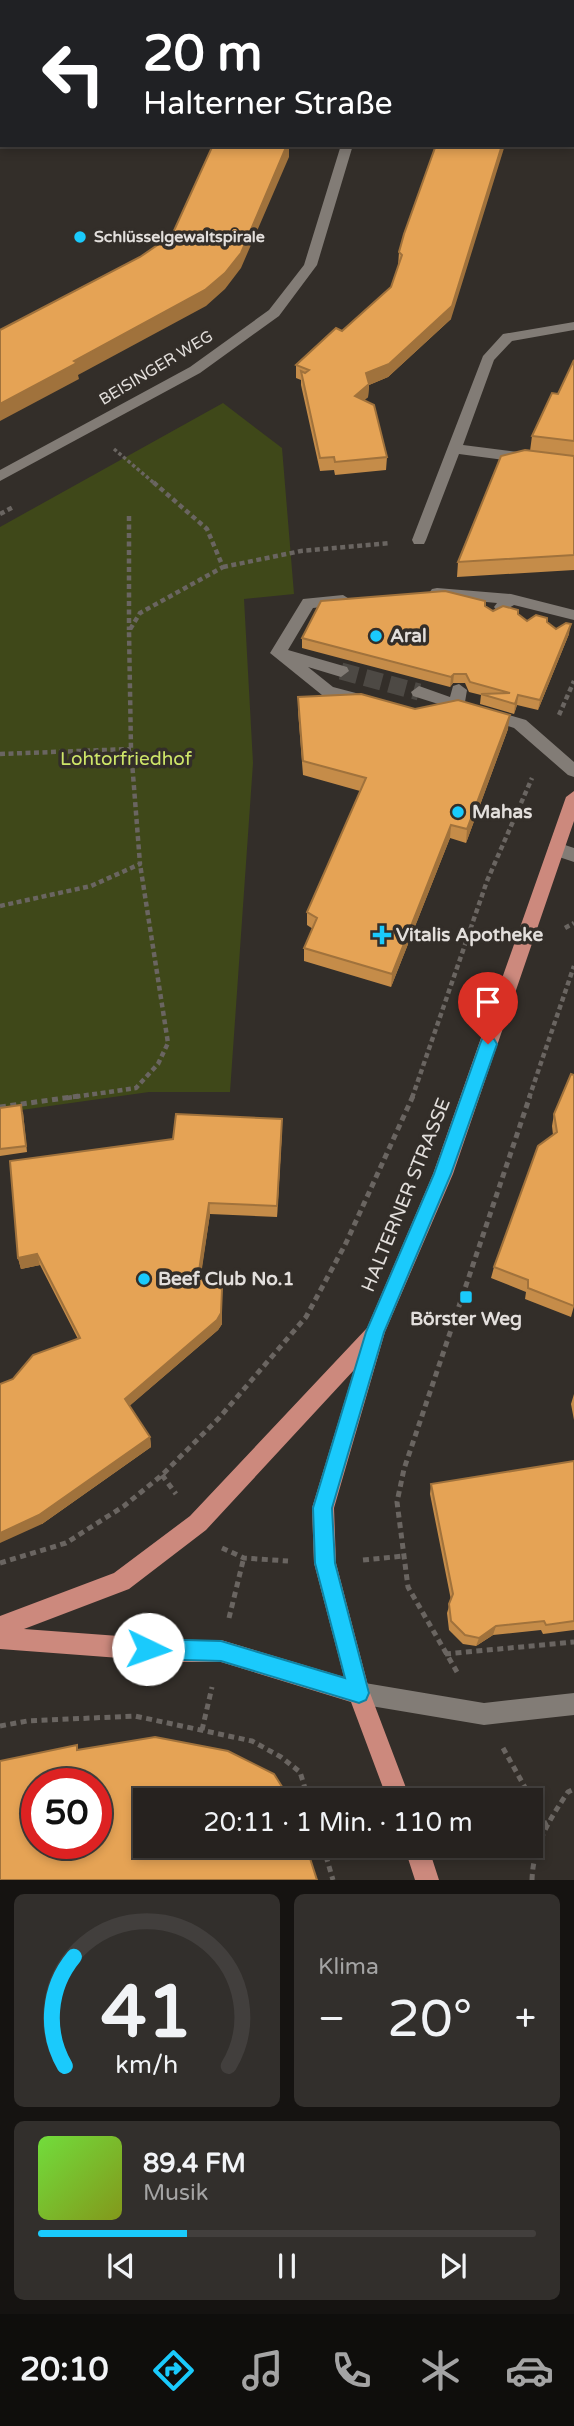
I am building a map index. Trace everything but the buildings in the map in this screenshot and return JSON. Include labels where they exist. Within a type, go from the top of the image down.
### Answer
[{"type":"main road","name":"HALTERNER STRASSE","points":[[395,1788],[359,1693],[325,1563],[323,1508],[375,1332],[443,1174],[565,852],[574,797]]},
{"type":"main road","name":"HALTERNER STRASSE","points":[[0,1627],[121,1581],[198,1523],[375,1332]]},
{"type":"main road","points":[[0,1638],[173,1651],[221,1651],[359,1693]]},
{"type":"main road","points":[[420,1858],[427,1880]]},
{"type":"street","name":"BEISINGER WEG","points":[[0,476],[195,370],[274,313],[310,265],[346,147]]},
{"type":"street","points":[[419,540],[488,359],[508,337],[574,326]]},
{"type":"street","points":[[454,449],[574,464]]},
{"type":"street","points":[[426,594],[511,599],[574,615]]},
{"type":"street","points":[[278,653],[308,603],[360,599]]},
{"type":"street","points":[[493,614],[511,599]]},
{"type":"street","points":[[526,622],[544,607]]},
{"type":"street","points":[[555,630],[574,615]]},
{"type":"street","points":[[278,653],[341,671]]},
{"type":"street","points":[[278,653],[328,691],[376,704]]},
{"type":"street","points":[[419,692],[458,698],[521,715],[546,746],[574,771]]},
{"type":"street","points":[[424,712],[458,698]]},
{"type":"street","points":[[359,1693],[484,1714],[574,1704]]},
{"type":"path","points":[[113,449],[207,529],[223,567]]},
{"type":"path","points":[[0,1107],[136,1088],[158,1065],[167,1043],[140,864],[131,749],[129,516]]},
{"type":"path","points":[[129,631],[140,613],[223,567],[301,551],[419,540]]},
{"type":"path","points":[[0,1563],[66,1543],[124,1506],[162,1475],[219,1418],[306,1318],[346,1243],[417,1087],[487,881],[574,681]]},
{"type":"path","points":[[0,754],[131,749]]},
{"type":"path","points":[[0,906],[91,886],[140,864]]},
{"type":"path","points":[[546,1825],[408,1587],[397,1502],[404,1469],[574,967]]},
{"type":"path","points":[[162,1475],[198,1523],[227,1554],[257,1560],[325,1563],[404,1556]]},
{"type":"path","points":[[445,1654],[574,1642]]},
{"type":"path","points":[[0,1726],[27,1721],[135,1716],[252,1741],[281,1756],[300,1772],[305,1788]]},
{"type":"path","points":[[532,1880],[535,1847],[568,1792],[574,1789]]},
{"type":"path","points":[[327,1858],[333,1880]]},
{"type":"green space","name":"Lohtorfriedhof","points":[[223,403],[282,448],[294,594],[244,599],[253,763],[230,1092],[149,1092],[0,1113],[0,527]]},
{"type":"tunnel","points":[[341,671],[419,692]]},
{"type":"place","name":"Schlüsselgewaltspirale","points":[[80,237]]},
{"type":"place","name":"Aral","points":[[376,636]]},
{"type":"place","name":"Mahas","points":[[458,812]]},
{"type":"place","name":"Vitalis Apotheke","points":[[382,935]]},
{"type":"place","name":"Beef Club No.1","points":[[144,1279]]},
{"type":"place","name":"Börster Weg","points":[[466,1297]]},
{"type":"route","points":[[148,1649],[221,1651],[359,1693],[325,1563],[323,1508],[375,1332],[443,1174],[488,1044]]}]
